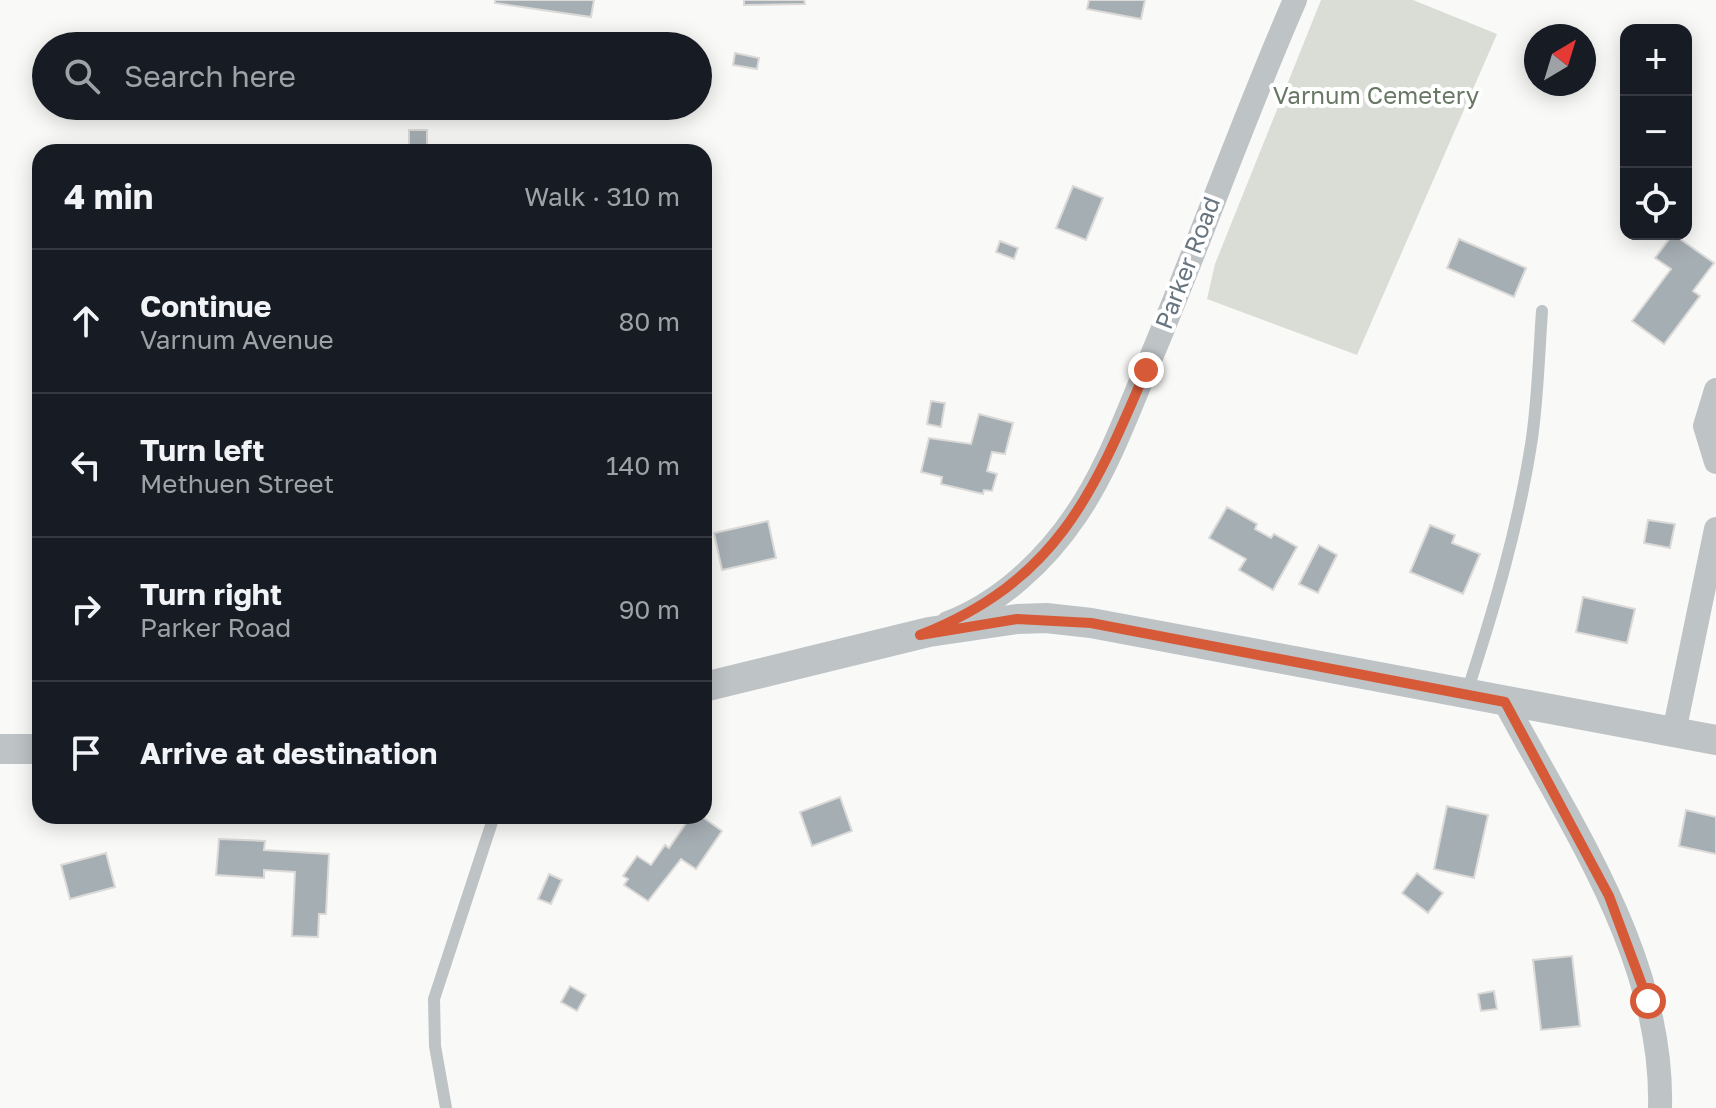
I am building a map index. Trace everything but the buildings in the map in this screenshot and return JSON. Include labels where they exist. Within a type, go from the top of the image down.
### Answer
[{"type":"street","name":"Parker Road","points":[[920,635],[964,617],[1030,571],[1077,513],[1118,436],[1171,310],[1259,82],[1295,0]]},
{"type":"street","points":[[1716,390],[1705,426],[1716,462]]},
{"type":"street","points":[[1674,732],[1716,529]]},
{"type":"street","points":[[712,685],[920,635],[1017,619],[1061,619],[1716,740]]},
{"type":"street","points":[[1505,702],[1609,896],[1633,957],[1652,1026],[1660,1108]]},
{"type":"street","points":[[0,749],[32,749]]},
{"type":"lane","points":[[1466,695],[1501,586],[1520,504],[1533,436],[1542,311]]},
{"type":"lane","points":[[446,1108],[435,1046],[434,999],[491,824]]},
{"type":"green space","name":"Varnum Cemetery","points":[[1321,0],[1413,0],[1497,34],[1357,355],[1207,299],[1215,264]]},
{"type":"route","points":[[1146,370],[1102,468],[1077,513],[1055,542],[1030,571],[997,596],[964,617],[920,635],[1017,619],[1046,618],[1091,623],[1505,702],[1609,896],[1648,1001]]}]
